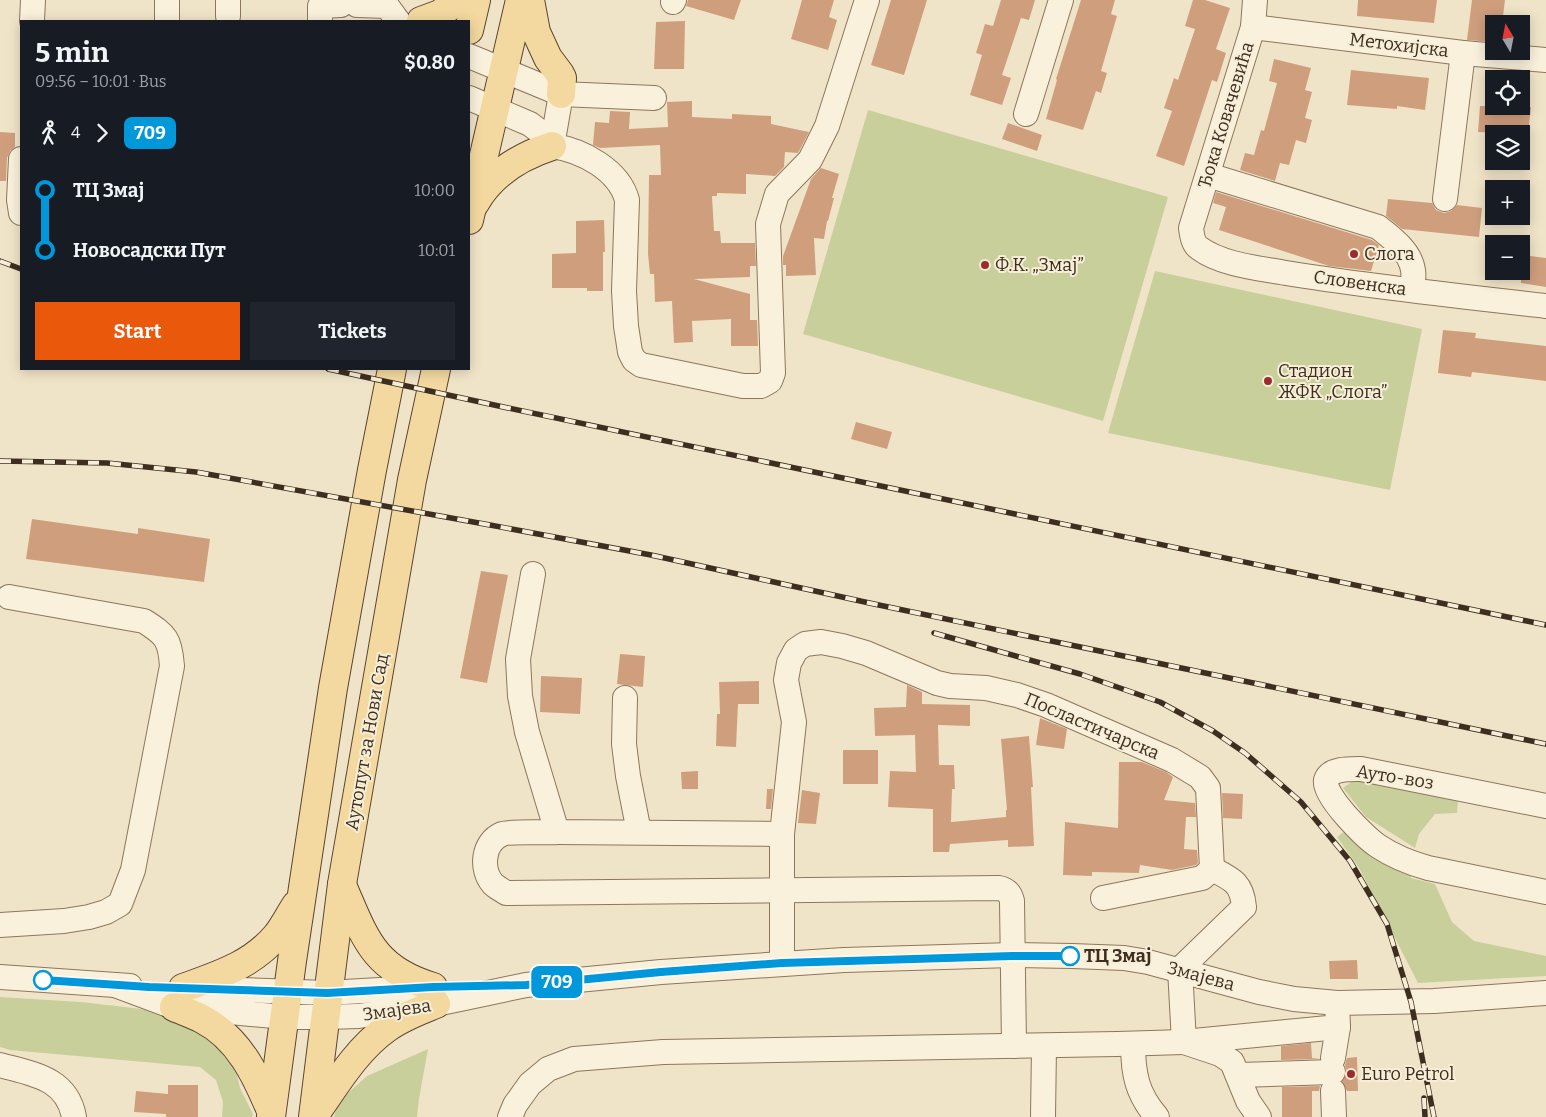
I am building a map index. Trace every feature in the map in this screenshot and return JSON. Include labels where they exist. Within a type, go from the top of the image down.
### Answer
[{"type":"main road","points":[[424,20],[440,14],[458,0]]},
{"type":"main road","points":[[470,26],[476,0]]},
{"type":"main road","points":[[470,214],[520,0]]},
{"type":"main road","points":[[530,0],[536,32],[548,58],[562,78],[561,94]]},
{"type":"main road","points":[[470,214],[481,192],[505,168],[537,151],[552,146]]},
{"type":"main road","points":[[272,1115],[333,688],[392,370]]},
{"type":"main road","name":"Аутопут за Нови Сад","points":[[313,1116],[342,884],[412,480],[436,370]]},
{"type":"main road","points":[[313,1116],[365,1048],[386,1029],[434,996],[409,977],[385,963],[378,956],[365,936],[342,884]]},
{"type":"main road","points":[[272,1115],[257,1077],[238,1048],[178,998],[257,955],[278,934],[302,895]]},
{"type":"street","points":[[32,20],[33,0]]},
{"type":"street","points":[[167,20],[168,0]]},
{"type":"street","points":[[470,98],[530,124],[543,134],[552,146],[579,153],[604,168],[624,190],[627,200],[624,291],[626,326],[630,352],[634,360],[641,365],[669,371],[743,386],[761,386],[770,380],[774,373],[768,224],[774,200],[777,194],[814,154],[827,126],[868,0]]},
{"type":"street","points":[[1026,114],[1061,0]]},
{"type":"street","name":"Ђока Ковачевића","points":[[1191,228],[1253,27],[1254,0]]},
{"type":"street","points":[[320,20],[320,6],[349,5],[387,6],[397,20]]},
{"type":"street","name":"Метохијска","points":[[1253,27],[1546,60]]},
{"type":"street","points":[[1445,199],[1463,52]]},
{"type":"street","points":[[470,56],[561,94],[654,98]]},
{"type":"street","points":[[552,146],[561,94]]},
{"type":"street","points":[[1208,175],[1378,227],[1402,248],[1409,259],[1413,270],[1412,290]]},
{"type":"street","points":[[20,180],[20,206]]},
{"type":"street","name":"Словенска","points":[[1191,228],[1192,238],[1197,247],[1237,264],[1324,279],[1546,306]]},
{"type":"street","points":[[533,574],[518,659],[520,696],[528,732],[557,832]]},
{"type":"street","points":[[0,925],[64,921],[89,917],[106,912],[120,904],[133,870],[172,666],[170,649],[162,632],[144,621],[9,597]]},
{"type":"street","name":"Посластичарска","points":[[782,963],[782,834],[794,722],[786,680],[789,664],[796,650],[805,644],[821,642],[842,646],[937,683],[950,686],[986,688],[1017,695],[1046,705],[1172,760],[1200,777],[1208,788],[1212,869]]},
{"type":"street","points":[[625,698],[624,744],[628,776],[640,832]]},
{"type":"street","name":"Ауто-воз","points":[[1546,806],[1361,769],[1336,772],[1329,775],[1326,779],[1326,785],[1335,802],[1368,838],[1388,852],[1428,868],[1546,892]]},
{"type":"street","points":[[782,834],[640,832],[503,834],[490,844],[484,864],[493,884],[506,893],[999,888],[1010,893],[1012,901],[1014,1046]]},
{"type":"street","points":[[1103,898],[1202,878],[1212,869],[1228,877],[1239,887],[1244,907],[1180,969],[1184,1042]]},
{"type":"street","name":"Змајева","points":[[0,977],[115,985],[178,998],[287,1005],[326,1005],[434,996],[661,972],[782,963],[1072,956],[1124,958],[1148,962],[1180,969],[1259,992],[1294,999],[1337,1003],[1426,1001],[1546,993]]},
{"type":"street","points":[[1334,1117],[1333,1074],[1338,1027],[1337,1003]]},
{"type":"street","points":[[510,1117],[515,1105],[530,1084],[548,1069],[574,1059],[663,1052],[1184,1042],[1338,1027]]},
{"type":"street","points":[[1184,1042],[1220,1054],[1232,1062],[1248,1100],[1259,1117]]},
{"type":"street","points":[[1133,1044],[1133,1066],[1138,1086],[1156,1117]]},
{"type":"street","points":[[1043,1117],[1044,1046]]},
{"type":"street","points":[[0,1065],[38,1075],[52,1082],[63,1091],[74,1117]]},
{"type":"street","points":[[1239,1075],[1333,1074]]},
{"type":"green space","name":"Ф.К. „Змај”","points":[[868,110],[1168,197],[1103,421],[803,334]]},
{"type":"green space","name":"Стадион ЖФК „Слога”","points":[[1155,271],[1422,329],[1390,490],[1108,433]]},
{"type":"green space","points":[[1354,780],[1458,799],[1457,813],[1435,814],[1419,834],[1415,848],[1366,817],[1343,788]]},
{"type":"green space","points":[[1348,829],[1410,869],[1411,878],[1435,884],[1452,922],[1474,941],[1546,956],[1546,976],[1418,983],[1359,868],[1337,837]]},
{"type":"green space","points":[[0,997],[81,1002],[142,1009],[192,1023],[216,1044],[235,1067],[240,1088],[253,1114],[252,1117],[222,1117],[223,1102],[216,1080],[200,1067],[10,1050],[0,1047]]},
{"type":"green space","points":[[428,1049],[417,1117],[334,1117],[338,1102],[367,1076]]},
{"type":"building","points":[[688,0],[741,0],[734,20],[686,6]]},
{"type":"building","points":[[802,0],[834,0],[829,17],[837,20],[828,50],[791,39]]},
{"type":"building","points":[[891,0],[927,0],[904,75],[871,65]]},
{"type":"building","points":[[1001,0],[1035,0],[1029,20],[1021,18],[1002,75],[1011,78],[1002,105],[970,95],[982,55],[976,53],[985,24],[993,26]]},
{"type":"building","points":[[1081,0],[1115,0],[1111,14],[1117,16],[1101,71],[1107,73],[1101,93],[1096,91],[1083,130],[1046,119],[1056,79]]},
{"type":"building","points":[[1193,0],[1205,0],[1230,8],[1216,49],[1226,53],[1217,82],[1212,80],[1184,166],[1156,156],[1172,111],[1164,108],[1174,78],[1178,80],[1195,29],[1185,26]]},
{"type":"building","points":[[1358,0],[1437,0],[1434,23],[1357,16]]},
{"type":"building","points":[[1472,0],[1505,0],[1503,15],[1485,15],[1485,41],[1467,40]]},
{"type":"building","points":[[685,21],[684,69],[654,69],[656,22]]},
{"type":"building","points":[[1274,59],[1311,68],[1305,90],[1312,92],[1305,118],[1312,120],[1306,143],[1296,140],[1289,165],[1280,163],[1275,181],[1240,170],[1245,153],[1254,155],[1261,130],[1264,131],[1277,83],[1269,81]]},
{"type":"building","points":[[1351,70],[1429,78],[1425,110],[1397,106],[1397,109],[1347,105]]},
{"type":"building","points":[[692,101],[692,117],[732,119],[732,114],[771,116],[771,124],[809,132],[798,153],[785,152],[784,167],[775,176],[746,174],[746,194],[717,193],[717,196],[712,196],[714,231],[720,231],[721,243],[755,243],[756,266],[750,266],[750,277],[694,279],[750,294],[750,320],[757,320],[758,346],[731,346],[731,319],[692,321],[693,342],[674,343],[672,301],[655,302],[654,274],[650,274],[648,254],[649,175],[661,175],[660,145],[600,148],[593,145],[595,122],[609,123],[610,111],[630,112],[629,129],[668,127],[667,102]]},
{"type":"building","points":[[1480,106],[1485,106],[1485,115],[1530,115],[1531,107],[1529,125],[1485,125],[1485,132],[1478,132]]},
{"type":"building","points":[[1008,123],[1042,135],[1037,151],[1002,139]]},
{"type":"building","points":[[0,132],[15,133],[15,147],[10,151],[7,158],[6,181],[0,181]]},
{"type":"building","points":[[821,168],[839,174],[824,239],[814,238],[816,275],[786,276],[786,265],[783,265],[783,256],[811,179]]},
{"type":"building","points":[[1216,192],[1372,240],[1379,245],[1371,271],[1329,266],[1219,230],[1226,207],[1213,203]]},
{"type":"building","points":[[1388,199],[1432,203],[1436,210],[1444,213],[1451,211],[1457,205],[1482,208],[1479,237],[1402,229],[1386,216]]},
{"type":"building","points":[[604,220],[603,291],[587,291],[587,288],[552,288],[552,254],[576,253],[576,221]]},
{"type":"building","points":[[1530,256],[1546,258],[1546,287],[1521,283],[1521,280],[1530,280]]},
{"type":"building","points":[[1443,330],[1476,333],[1475,338],[1546,346],[1546,381],[1472,372],[1471,377],[1438,373]]},
{"type":"building","points":[[856,422],[892,432],[887,449],[851,439]]},
{"type":"building","points":[[32,519],[138,534],[138,528],[210,539],[204,582],[26,559]]},
{"type":"building","points":[[481,571],[508,575],[487,683],[460,678]]},
{"type":"building","points":[[620,654],[645,656],[643,687],[617,684]]},
{"type":"building","points":[[541,676],[582,678],[580,714],[540,712]]},
{"type":"building","points":[[759,681],[759,704],[738,704],[736,747],[716,746],[717,714],[720,714],[719,682]]},
{"type":"building","points":[[907,685],[922,692],[922,704],[970,705],[970,726],[938,725],[939,765],[954,765],[955,789],[952,789],[951,822],[1006,817],[1001,739],[1029,736],[1033,787],[1031,787],[1034,846],[1008,847],[1008,840],[950,844],[949,852],[933,852],[933,809],[888,807],[890,771],[916,772],[915,735],[875,736],[874,708],[906,707]]},
{"type":"building","points":[[1040,718],[1067,729],[1064,749],[1036,745]]},
{"type":"building","points":[[843,750],[878,750],[878,784],[843,784]]},
{"type":"building","points":[[1119,762],[1142,762],[1166,772],[1173,777],[1164,800],[1195,803],[1196,817],[1186,817],[1184,849],[1197,850],[1198,863],[1196,865],[1172,870],[1140,865],[1139,873],[1092,872],[1092,876],[1063,875],[1065,822],[1118,828]]},
{"type":"building","points":[[698,771],[698,789],[682,789],[681,772]]},
{"type":"building","points":[[767,789],[773,789],[771,809],[766,809]]},
{"type":"building","points":[[802,790],[820,793],[816,824],[798,823]]},
{"type":"building","points":[[1222,793],[1243,794],[1242,819],[1223,818]]},
{"type":"building","points":[[1357,960],[1358,979],[1330,979],[1329,961]]},
{"type":"building","points":[[1311,1043],[1312,1058],[1320,1059],[1281,1060],[1281,1046]]},
{"type":"building","points":[[1357,1057],[1358,1091],[1347,1091],[1342,1082],[1347,1072],[1345,1065],[1347,1058]]},
{"type":"building","points":[[168,1085],[198,1085],[198,1117],[166,1117],[166,1114],[134,1112],[136,1091],[168,1094]]},
{"type":"building","points":[[1320,1086],[1319,1091],[1312,1091],[1312,1117],[1282,1117],[1282,1087]]},
{"type":"railway","points":[[0,261],[20,269]]},
{"type":"railway","points":[[333,370],[1546,625]]},
{"type":"railway","points":[[0,461],[107,463],[196,472],[490,525],[651,555],[874,604],[1546,744]]},
{"type":"railway","points":[[934,633],[1080,674],[1160,702],[1213,731],[1245,753],[1301,802],[1350,861],[1387,924],[1411,1002],[1434,1117]]},
{"type":"railway","points":[[1424,1098],[1425,1117]]},
{"type":"bus line","name":"709","points":[[43,980],[149,987],[327,993],[433,987],[526,985],[782,963],[1070,956]]},
{"type":"place","name":"Слога","points":[[1354,254]]},
{"type":"place","name":"Ф.К. „Змај”","points":[[985,265]]},
{"type":"place","name":"Стадион ЖФК „Слога”","points":[[1268,381]]},
{"type":"place","name":"ТЦ Змај","points":[[1070,956]]},
{"type":"place","name":"Euro Petrol","points":[[1351,1074]]}]
